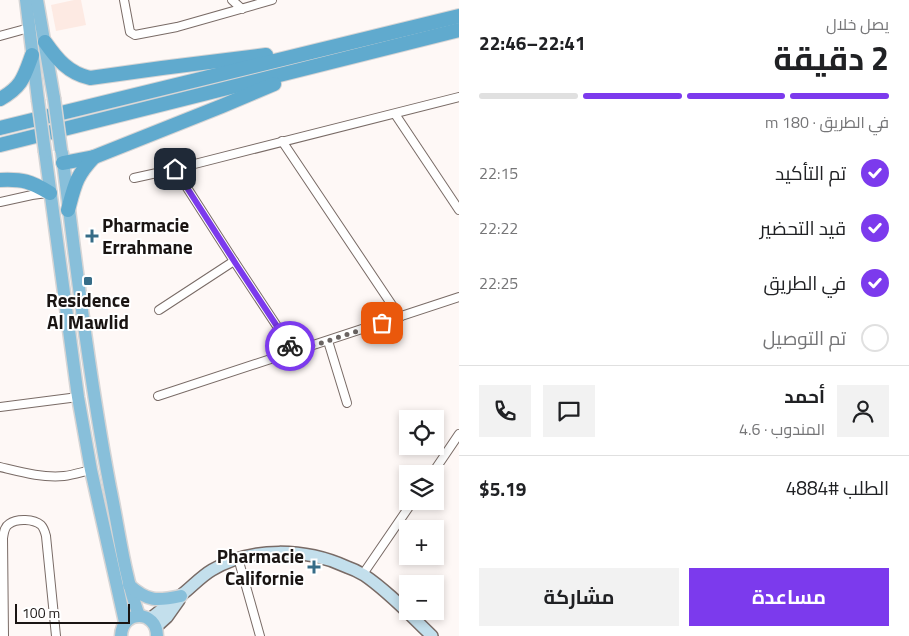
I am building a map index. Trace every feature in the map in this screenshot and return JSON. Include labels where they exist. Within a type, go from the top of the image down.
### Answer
[{"type":"highway","points":[[0,128],[459,16]]},
{"type":"highway","points":[[0,145],[459,30]]},
{"type":"highway","points":[[45,42],[64,65],[81,76],[90,78],[336,46]]},
{"type":"highway","points":[[0,99],[13,91],[20,83],[32,55]]},
{"type":"highway","points":[[62,156],[94,157],[314,67]]},
{"type":"highway","points":[[68,210],[78,176],[94,157]]},
{"type":"highway","points":[[0,180],[18,179],[28,181],[50,193]]},
{"type":"main road","points":[[26,0],[78,397],[121,632]]},
{"type":"main road","points":[[37,0],[54,98],[88,357],[100,433],[129,585],[150,625]]},
{"type":"main road","points":[[121,632],[133,617],[150,625],[165,619],[181,596],[212,570],[238,558],[262,553],[286,552],[318,556],[364,574],[432,636]]},
{"type":"main road","points":[[129,585],[139,594],[153,599],[160,600],[181,596]]},
{"type":"street","points":[[124,0],[130,32],[135,35],[177,27],[272,0]]},
{"type":"street","points":[[232,0],[242,9]]},
{"type":"street","points":[[0,36],[29,28]]},
{"type":"street","points":[[134,178],[459,97]]},
{"type":"street","points":[[394,114],[459,210]]},
{"type":"street","points":[[282,142],[400,317]]},
{"type":"street","points":[[175,169],[294,352]]},
{"type":"street","points":[[0,202],[50,193]]},
{"type":"street","points":[[158,310],[234,261]]},
{"type":"street","points":[[158,396],[459,297]]},
{"type":"street","points":[[328,341],[347,403]]},
{"type":"street","points":[[0,407],[78,397]]},
{"type":"street","points":[[438,465],[459,434]]},
{"type":"street","points":[[0,467],[52,476],[65,476],[92,470]]},
{"type":"street","points":[[364,574],[407,510]]},
{"type":"street","points":[[4,636],[4,529],[9,523],[29,520],[40,524],[46,536],[56,636]]},
{"type":"street","points":[[238,558],[260,636]]},
{"type":"shaded area","points":[[81,0],[86,25],[56,31],[51,5]]},
{"type":"way so far","points":[[290,346],[294,352],[382,323]]},
{"type":"place","name":"Pharmacie Errahmane","points":[[92,236]]},
{"type":"place","name":"Residence Al Mawlid","points":[[88,281]]},
{"type":"place","name":"Pharmacie Californie","points":[[314,567]]},
{"type":"route","points":[[175,169],[290,346]]}]
